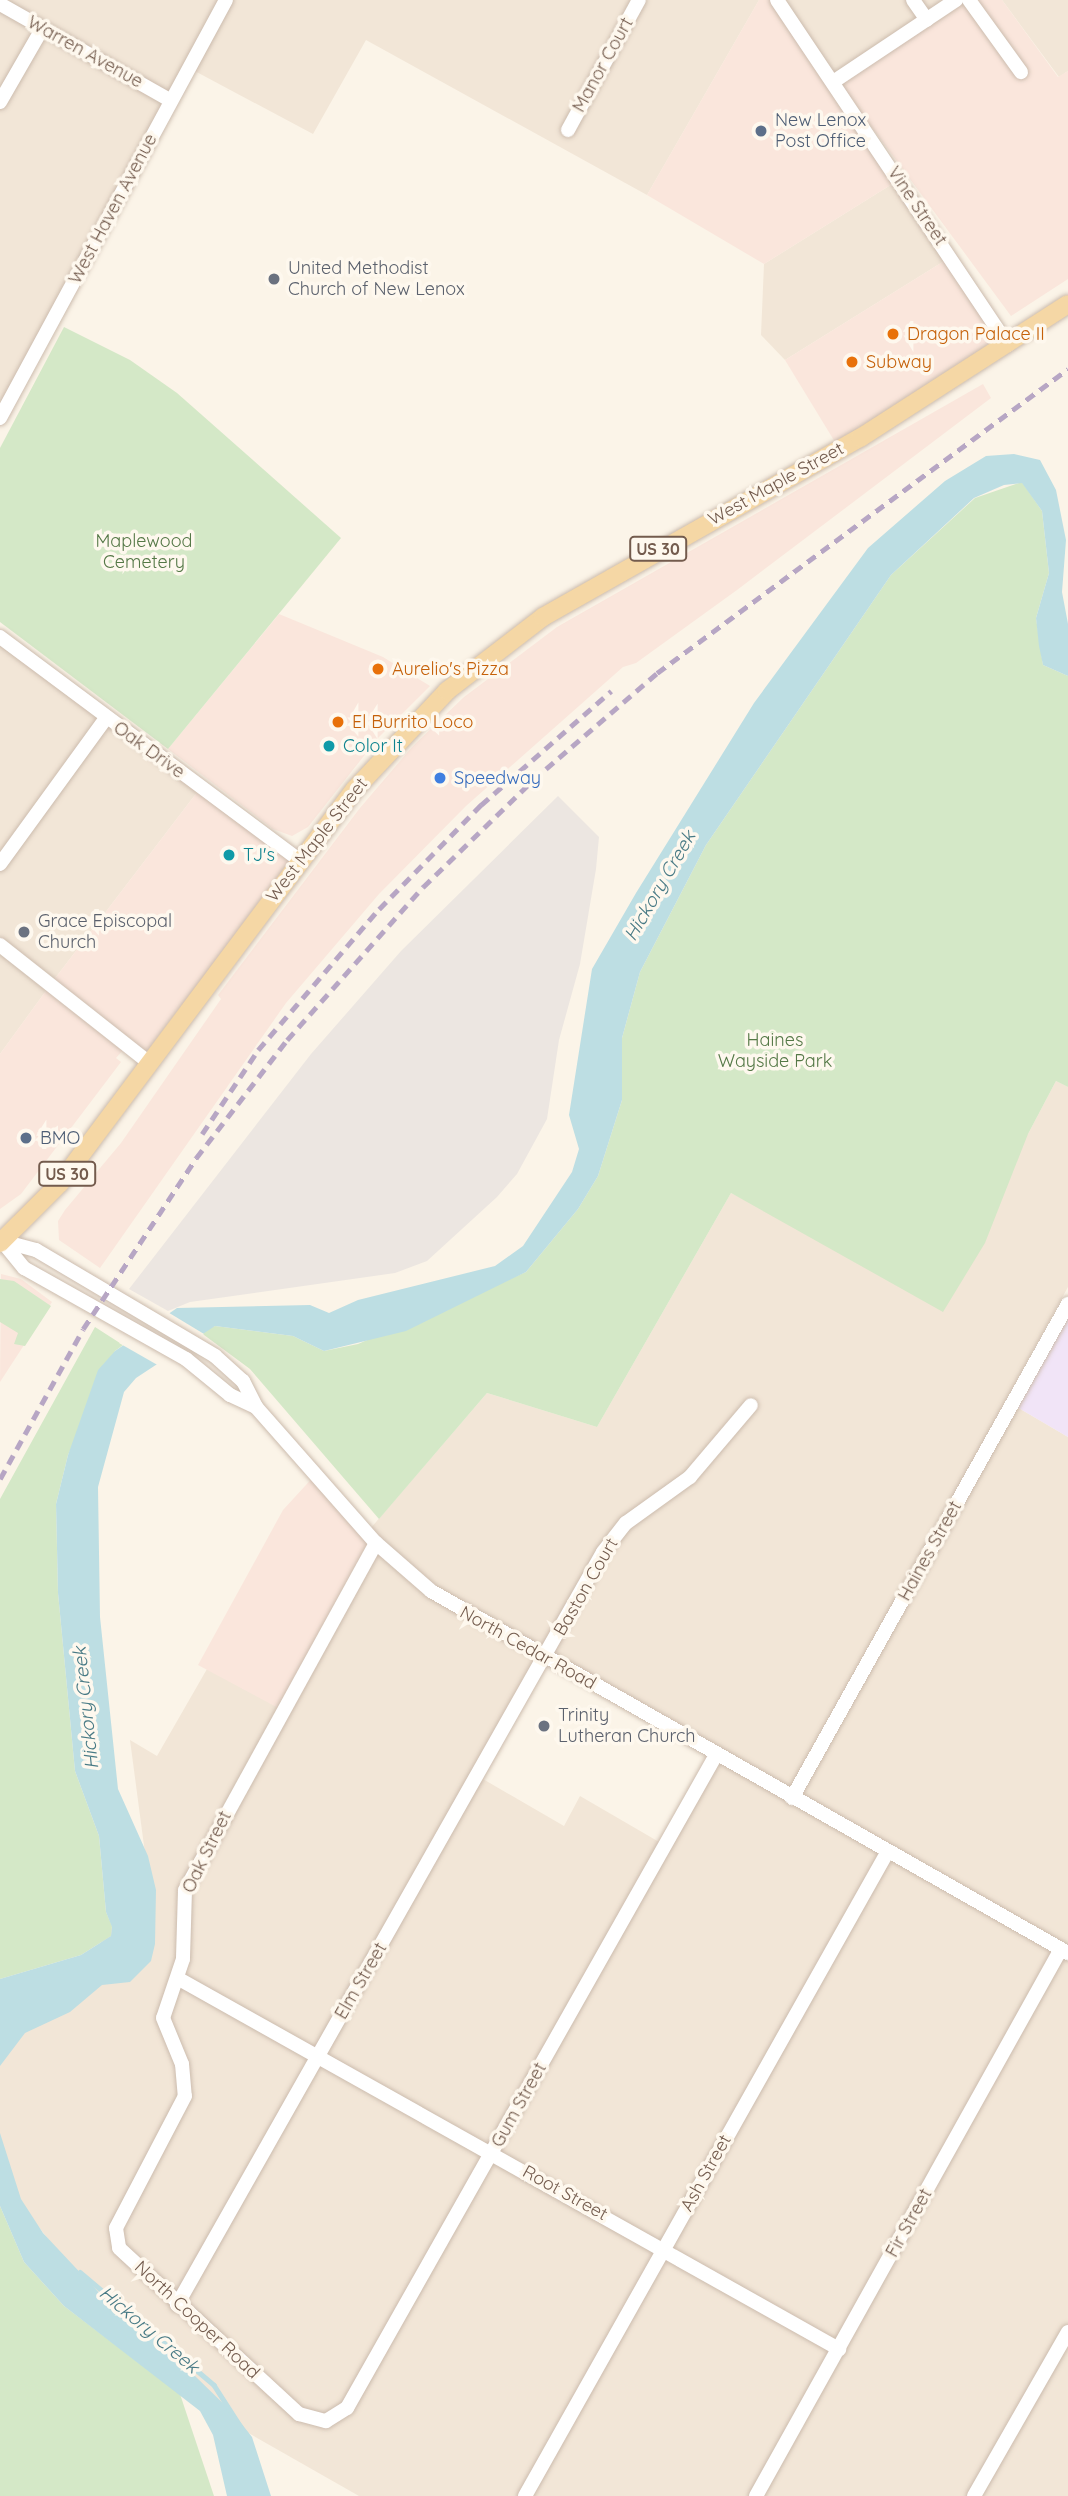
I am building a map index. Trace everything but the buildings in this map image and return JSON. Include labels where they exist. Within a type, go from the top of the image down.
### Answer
[{"type":"main road","name":"West Maple Street","points":[[1,1241],[60,1183],[300,861],[404,733],[501,646],[664,545],[860,438],[1009,345],[1068,304]]},
{"type":"street","name":"West Haven Avenue","points":[[0,418],[226,0]]},
{"type":"street","name":"Manor Court","points":[[568,130],[639,0]]},
{"type":"street","name":"Vine Street","points":[[777,0],[1009,345]]},
{"type":"street","points":[[913,0],[927,20]]},
{"type":"street","points":[[833,82],[956,0]]},
{"type":"street","points":[[969,0],[1021,72]]},
{"type":"street","name":"Warren Avenue","points":[[0,4],[170,100]]},
{"type":"street","points":[[0,102],[42,29]]},
{"type":"street","name":"Oak Drive","points":[[0,637],[300,861]]},
{"type":"street","points":[[0,864],[106,718]]},
{"type":"street","points":[[0,945],[148,1062]]},
{"type":"street","name":"North Cedar Road","points":[[1,1241],[36,1250],[215,1356],[243,1381],[256,1406],[376,1543],[430,1591],[1064,1951]]},
{"type":"street","name":"North Cedar Road","points":[[1,1241],[24,1268],[202,1371],[230,1395],[256,1406]]},
{"type":"street","name":"Haines Street","points":[[792,1798],[1068,1304]]},
{"type":"street","name":"Baston Court","points":[[546,1657],[603,1552],[626,1522],[690,1477],[751,1405]]},
{"type":"street","name":"Oak Street","points":[[121,2217],[185,2096],[182,2064],[163,2018],[179,1979],[185,1890],[376,1543]]},
{"type":"street","name":"Elm Street","points":[[177,2305],[546,1657]]},
{"type":"street","name":"Gum Street","points":[[299,2414],[326,2421],[347,2408],[716,1755]]},
{"type":"street","name":"Ash Street","points":[[525,2496],[888,1851]]},
{"type":"street","name":"Fir Street","points":[[756,2496],[1064,1951]]},
{"type":"street","name":"Root Street","points":[[179,1979],[839,2348]]},
{"type":"street","name":"North Cooper Road","points":[[121,2217],[116,2228],[119,2248],[177,2305],[299,2414]]},
{"type":"street","points":[[974,2496],[1068,2332]]},
{"type":"shaded area","points":[[0,0],[219,0],[0,410]]},
{"type":"shaded area","points":[[230,0],[759,0],[647,195],[366,40],[313,134],[191,69]]},
{"type":"shaded area","points":[[759,0],[773,0],[897,181],[764,264],[647,195]]},
{"type":"shaded area","points":[[782,0],[945,0],[834,76]]},
{"type":"shaded area","points":[[945,0],[1002,0],[1058,77],[1068,71],[1068,279],[1011,316],[834,76]]},
{"type":"shaded area","points":[[1002,0],[1068,0],[1068,71],[1059,77]]},
{"type":"shaded area","points":[[897,181],[949,258],[785,360],[761,335],[764,264]]},
{"type":"shaded area","points":[[949,258],[1004,344],[838,447],[785,360]]},
{"type":"shaded area","points":[[983,384],[991,398],[737,590],[636,663],[623,667],[466,806],[379,894],[286,1003],[100,1268],[59,1240],[58,1221],[65,1210],[121,1143],[221,999],[218,995],[360,808],[412,747],[464,697],[557,627]]},
{"type":"shaded area","points":[[279,614],[383,657],[430,686],[378,738],[308,827],[292,836],[273,829],[168,749]]},
{"type":"shaded area","points":[[0,642],[100,719],[0,856]]},
{"type":"shaded area","points":[[107,723],[198,791],[53,981],[0,941],[0,869]]},
{"type":"shaded area","points":[[198,791],[295,861],[148,1058],[53,981]]},
{"type":"shaded area","points":[[558,796],[599,837],[596,869],[580,964],[559,1040],[547,1119],[517,1174],[497,1197],[427,1261],[395,1273],[190,1302],[168,1311],[129,1289],[311,1054],[401,951]]},
{"type":"shaded area","points":[[0,950],[48,988],[0,1054]]},
{"type":"shaded area","points":[[48,988],[124,1049],[116,1058],[121,1062],[21,1194],[0,1209],[0,1054]]},
{"type":"shaded area","points":[[1056,1081],[1068,1087],[1068,1287],[791,1791],[424,1580],[370,1529],[487,1393],[597,1427],[731,1193],[773,1214],[1028,1134]]},
{"type":"shaded area","points":[[1,1274],[21,1279],[52,1302],[0,1382]]},
{"type":"shaded area","points":[[1068,1310],[1068,1437],[1015,1406]]},
{"type":"shaded area","points":[[1015,1406],[1068,1437],[1068,1947],[795,1798]]},
{"type":"shaded area","points":[[316,1474],[374,1543],[282,1710],[198,1665],[283,1510]]},
{"type":"shaded area","points":[[377,1548],[542,1658],[476,1775],[564,1826],[580,1796],[666,1846],[717,1756],[1068,1957],[1068,2496],[359,2496],[222,2418],[106,2313],[9,2189],[0,2150],[0,2045],[58,2004],[148,1876],[130,1740],[157,1756],[207,1669],[285,1711]]},
{"type":"green space","name":"Maplewood Cemetery","points":[[64,327],[130,360],[177,393],[341,538],[168,749],[0,622],[0,448]]},
{"type":"green space","name":"Haines Wayside Park","points":[[1022,482],[1042,511],[1049,573],[1036,618],[1043,665],[1068,676],[1068,1087],[1056,1081],[1028,1134],[985,1243],[943,1312],[731,1193],[597,1427],[487,1393],[379,1519],[250,1369],[200,1332],[215,1326],[293,1336],[324,1351],[358,1344],[526,1272],[578,1209],[598,1176],[622,1100],[622,1038],[640,972],[706,845],[891,575],[975,498]]},
{"type":"green space","points":[[0,1279],[14,1281],[51,1306],[25,1346],[14,1344],[18,1333],[0,1322]]},
{"type":"green space","points":[[95,1327],[123,1345],[115,1351],[68,1455],[56,1504],[58,1593],[75,1771],[99,1836],[106,1912],[112,1926],[111,1936],[81,1955],[0,1979],[0,1499]]},
{"type":"green space","points":[[0,2206],[24,2262],[64,2306],[180,2394],[214,2496],[0,2496]]},
{"type":"water","points":[[1014,454],[1040,460],[1056,490],[1066,540],[1062,592],[1068,624],[1068,676],[1043,665],[1039,646],[1036,618],[1049,573],[1042,511],[1022,483],[1004,485],[974,498],[891,575],[706,845],[640,972],[622,1038],[622,1100],[598,1176],[578,1209],[526,1272],[406,1331],[324,1351],[293,1336],[215,1326],[136,1378],[124,1392],[98,1487],[100,1617],[118,1789],[148,1856],[156,1890],[155,1944],[151,1961],[130,1982],[102,1985],[70,2012],[25,2033],[0,2066],[0,1979],[81,1955],[111,1936],[112,1927],[106,1912],[99,1836],[75,1771],[58,1593],[56,1504],[68,1455],[98,1370],[115,1351],[177,1308],[310,1305],[329,1313],[358,1300],[495,1266],[523,1246],[572,1172],[579,1149],[569,1115],[592,969],[636,893],[754,703],[868,548],[945,481],[986,456]]},
{"type":"water","points":[[0,2133],[21,2199],[43,2233],[104,2298],[157,2339],[234,2414],[252,2437],[271,2496],[227,2496],[213,2435],[200,2411],[64,2306],[24,2262],[0,2206]]},
{"type":"pier","points":[[166,1311],[204,1334],[161,1367],[119,1343]]},
{"type":"waterway","name":"Hickory Creek","points":[[80,2272],[214,2385],[241,2427]]},
{"type":"railway","points":[[0,1479],[83,1329],[196,1158],[287,1040],[423,887],[533,780],[657,673],[1068,369]]},
{"type":"railway","points":[[202,1134],[258,1050],[379,909],[481,805],[611,691]]},
{"type":"place","name":"New Lenox Post Office","points":[[761,131]]},
{"type":"place","name":"United Methodist Church of New Lenox","points":[[274,279]]},
{"type":"place","name":"Dragon Palace II","points":[[893,334]]},
{"type":"place","name":"Subway","points":[[852,362]]},
{"type":"place","name":"Aurelio's Pizza","points":[[378,669]]},
{"type":"place","name":"El Burrito Loco","points":[[338,722]]},
{"type":"place","name":"Color It","points":[[329,746]]},
{"type":"place","name":"Speedway","points":[[440,778]]},
{"type":"place","name":"TJ's","points":[[229,855]]},
{"type":"place","name":"Grace Episcopal Church","points":[[24,932]]},
{"type":"place","name":"BMO","points":[[26,1138]]},
{"type":"place","name":"Trinity Lutheran Church","points":[[544,1726]]}]
